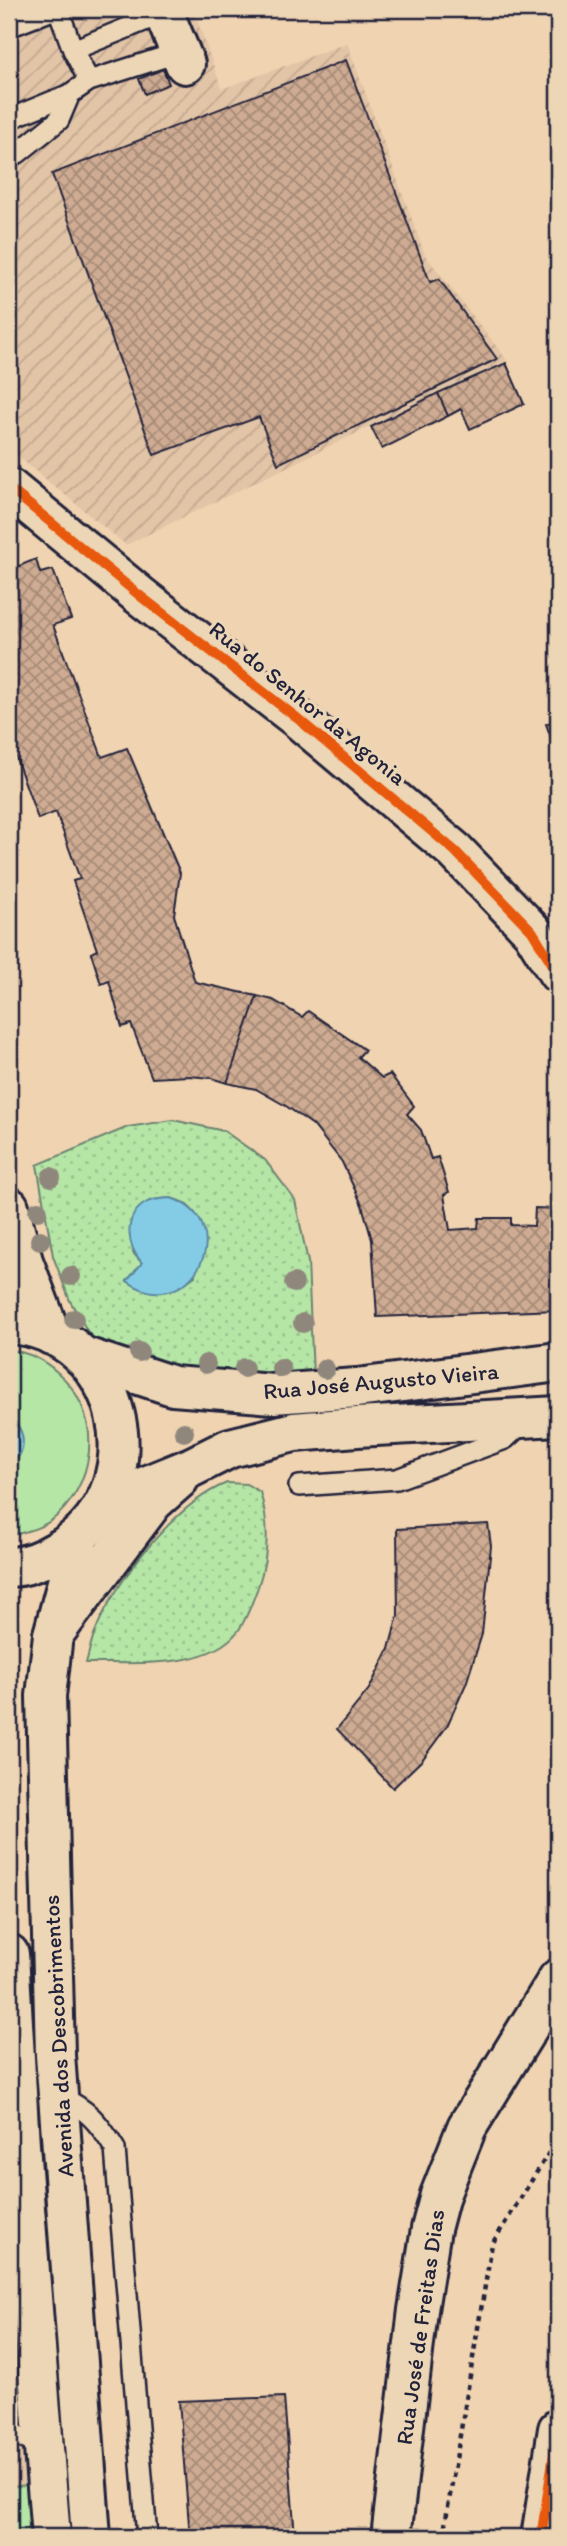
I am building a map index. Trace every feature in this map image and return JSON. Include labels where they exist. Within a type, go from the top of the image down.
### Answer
[{"type":"main road","points":[[163,11],[182,58]]},
{"type":"main road","name":"Rua do Senhor da Agonia","points":[[9,488],[139,595],[297,718],[455,851],[532,931],[558,973]]},
{"type":"main road","points":[[9,1208],[23,1261],[51,1335]]},
{"type":"main road","points":[[9,1324],[22,1324],[51,1335],[82,1356],[106,1387],[119,1425],[119,1464],[106,1502],[79,1537],[49,1557],[9,1567]]},
{"type":"main road","name":"Rua José Augusto Vieira","points":[[82,1356],[173,1386],[273,1394],[357,1388],[558,1362]]},
{"type":"main road","name":"Rua José Augusto Vieira","points":[[106,1502],[192,1467],[230,1448],[293,1432],[544,1417]]},
{"type":"main road","points":[[53,1635],[153,1502],[192,1467]]},
{"type":"main road","name":"Avenida dos Descobrimentos","points":[[79,1537],[53,1635],[46,1696],[55,2055],[91,2537]]},
{"type":"main road","name":"Avenida dos Descobrimentos","points":[[9,1954],[16,2194],[44,2447],[51,2537]]},
{"type":"main road","name":"Rua José de Freitas Dias","points":[[391,2537],[418,2310],[431,2229],[440,2195],[467,2127],[558,1979]]},
{"type":"main road","points":[[541,2537],[558,2429]]},
{"type":"lane","points":[[9,27],[56,9],[89,81]]},
{"type":"lane","points":[[73,50],[163,11]]},
{"type":"lane","points":[[9,119],[71,94],[89,81],[182,58]]},
{"type":"lane","points":[[9,156],[18,153],[59,120],[71,94]]},
{"type":"lane","points":[[299,1486],[397,1479],[505,1440],[544,1417]]},
{"type":"lane","points":[[58,2095],[81,2107],[99,2122],[115,2149],[147,2537]]},
{"type":"lane","points":[[9,2432],[44,2447]]},
{"type":"path","points":[[443,2537],[492,2244],[558,2138]]},
{"type":"shaded area","points":[[9,9],[193,9],[222,89],[347,43],[425,255],[507,360],[126,545],[9,449]]},
{"type":"shaded area","points":[[9,2269],[28,2485],[9,2487]]},
{"type":"green space","points":[[173,1120],[224,1131],[265,1160],[295,1200],[308,1262],[313,1375],[272,1376],[217,1372],[147,1362],[92,1339],[70,1301],[53,1256],[37,1165],[128,1127]],"holes":[[[171,1198],[185,1203],[195,1213],[195,1276],[178,1287],[162,1292],[136,1287],[127,1281],[142,1263],[133,1253],[137,1214],[147,1203],[157,1200]]]},
{"type":"green space","points":[[9,1350],[41,1360],[71,1387],[87,1423],[89,1443],[87,1462],[72,1499],[53,1519],[41,1526],[9,1536]]},
{"type":"green space","points":[[227,1483],[246,1484],[260,1492],[267,1528],[262,1575],[250,1609],[238,1631],[224,1644],[208,1653],[188,1658],[168,1662],[86,1663],[104,1612],[149,1546],[188,1508]]},
{"type":"green space","points":[[28,2485],[31,2537],[9,2537],[9,2487]]},
{"type":"water","points":[[171,1198],[192,1211],[203,1228],[205,1247],[200,1266],[188,1281],[171,1291],[150,1291],[127,1281],[142,1263],[133,1249],[130,1224],[137,1210],[147,1202]]},
{"type":"water","points":[[9,1417],[19,1428],[23,1442],[20,1455],[9,1466]]},
{"type":"building","points":[[346,60],[430,282],[439,279],[497,359],[278,464],[259,417],[154,455],[52,174]]},
{"type":"building","points":[[163,69],[169,84],[145,94],[139,79]]},
{"type":"building","points":[[506,363],[524,404],[470,429],[461,409],[448,416],[438,393]]},
{"type":"building","points":[[438,393],[448,416],[382,449],[371,427]]},
{"type":"building","points":[[36,559],[40,573],[53,570],[71,619],[53,625],[102,757],[127,748],[180,873],[174,915],[195,982],[257,996],[227,1083],[189,1076],[152,1078],[131,1024],[122,1027],[109,981],[101,984],[91,953],[97,950],[73,881],[80,879],[56,812],[38,819],[9,739],[9,570]]},
{"type":"building","points":[[558,719],[558,756],[546,724]]},
{"type":"building","points":[[257,996],[273,1000],[302,1017],[308,1011],[365,1050],[358,1057],[382,1078],[390,1074],[414,1106],[407,1114],[421,1130],[431,1159],[438,1157],[449,1192],[444,1195],[450,1230],[478,1228],[479,1218],[511,1218],[511,1225],[534,1226],[535,1208],[558,1209],[558,1310],[377,1317],[372,1240],[362,1205],[342,1162],[313,1125],[286,1106],[256,1089],[227,1083]]},
{"type":"building","points":[[488,1524],[491,1546],[482,1634],[466,1684],[447,1726],[422,1760],[393,1788],[337,1729],[369,1689],[389,1649],[398,1615],[397,1529]]},
{"type":"building","points":[[284,2397],[295,2537],[190,2537],[179,2401]]},
{"type":"cycle path","points":[[9,488],[139,595],[297,718],[455,851],[532,931],[558,973]]},
{"type":"cycle path","points":[[541,2537],[558,2429]]}]
